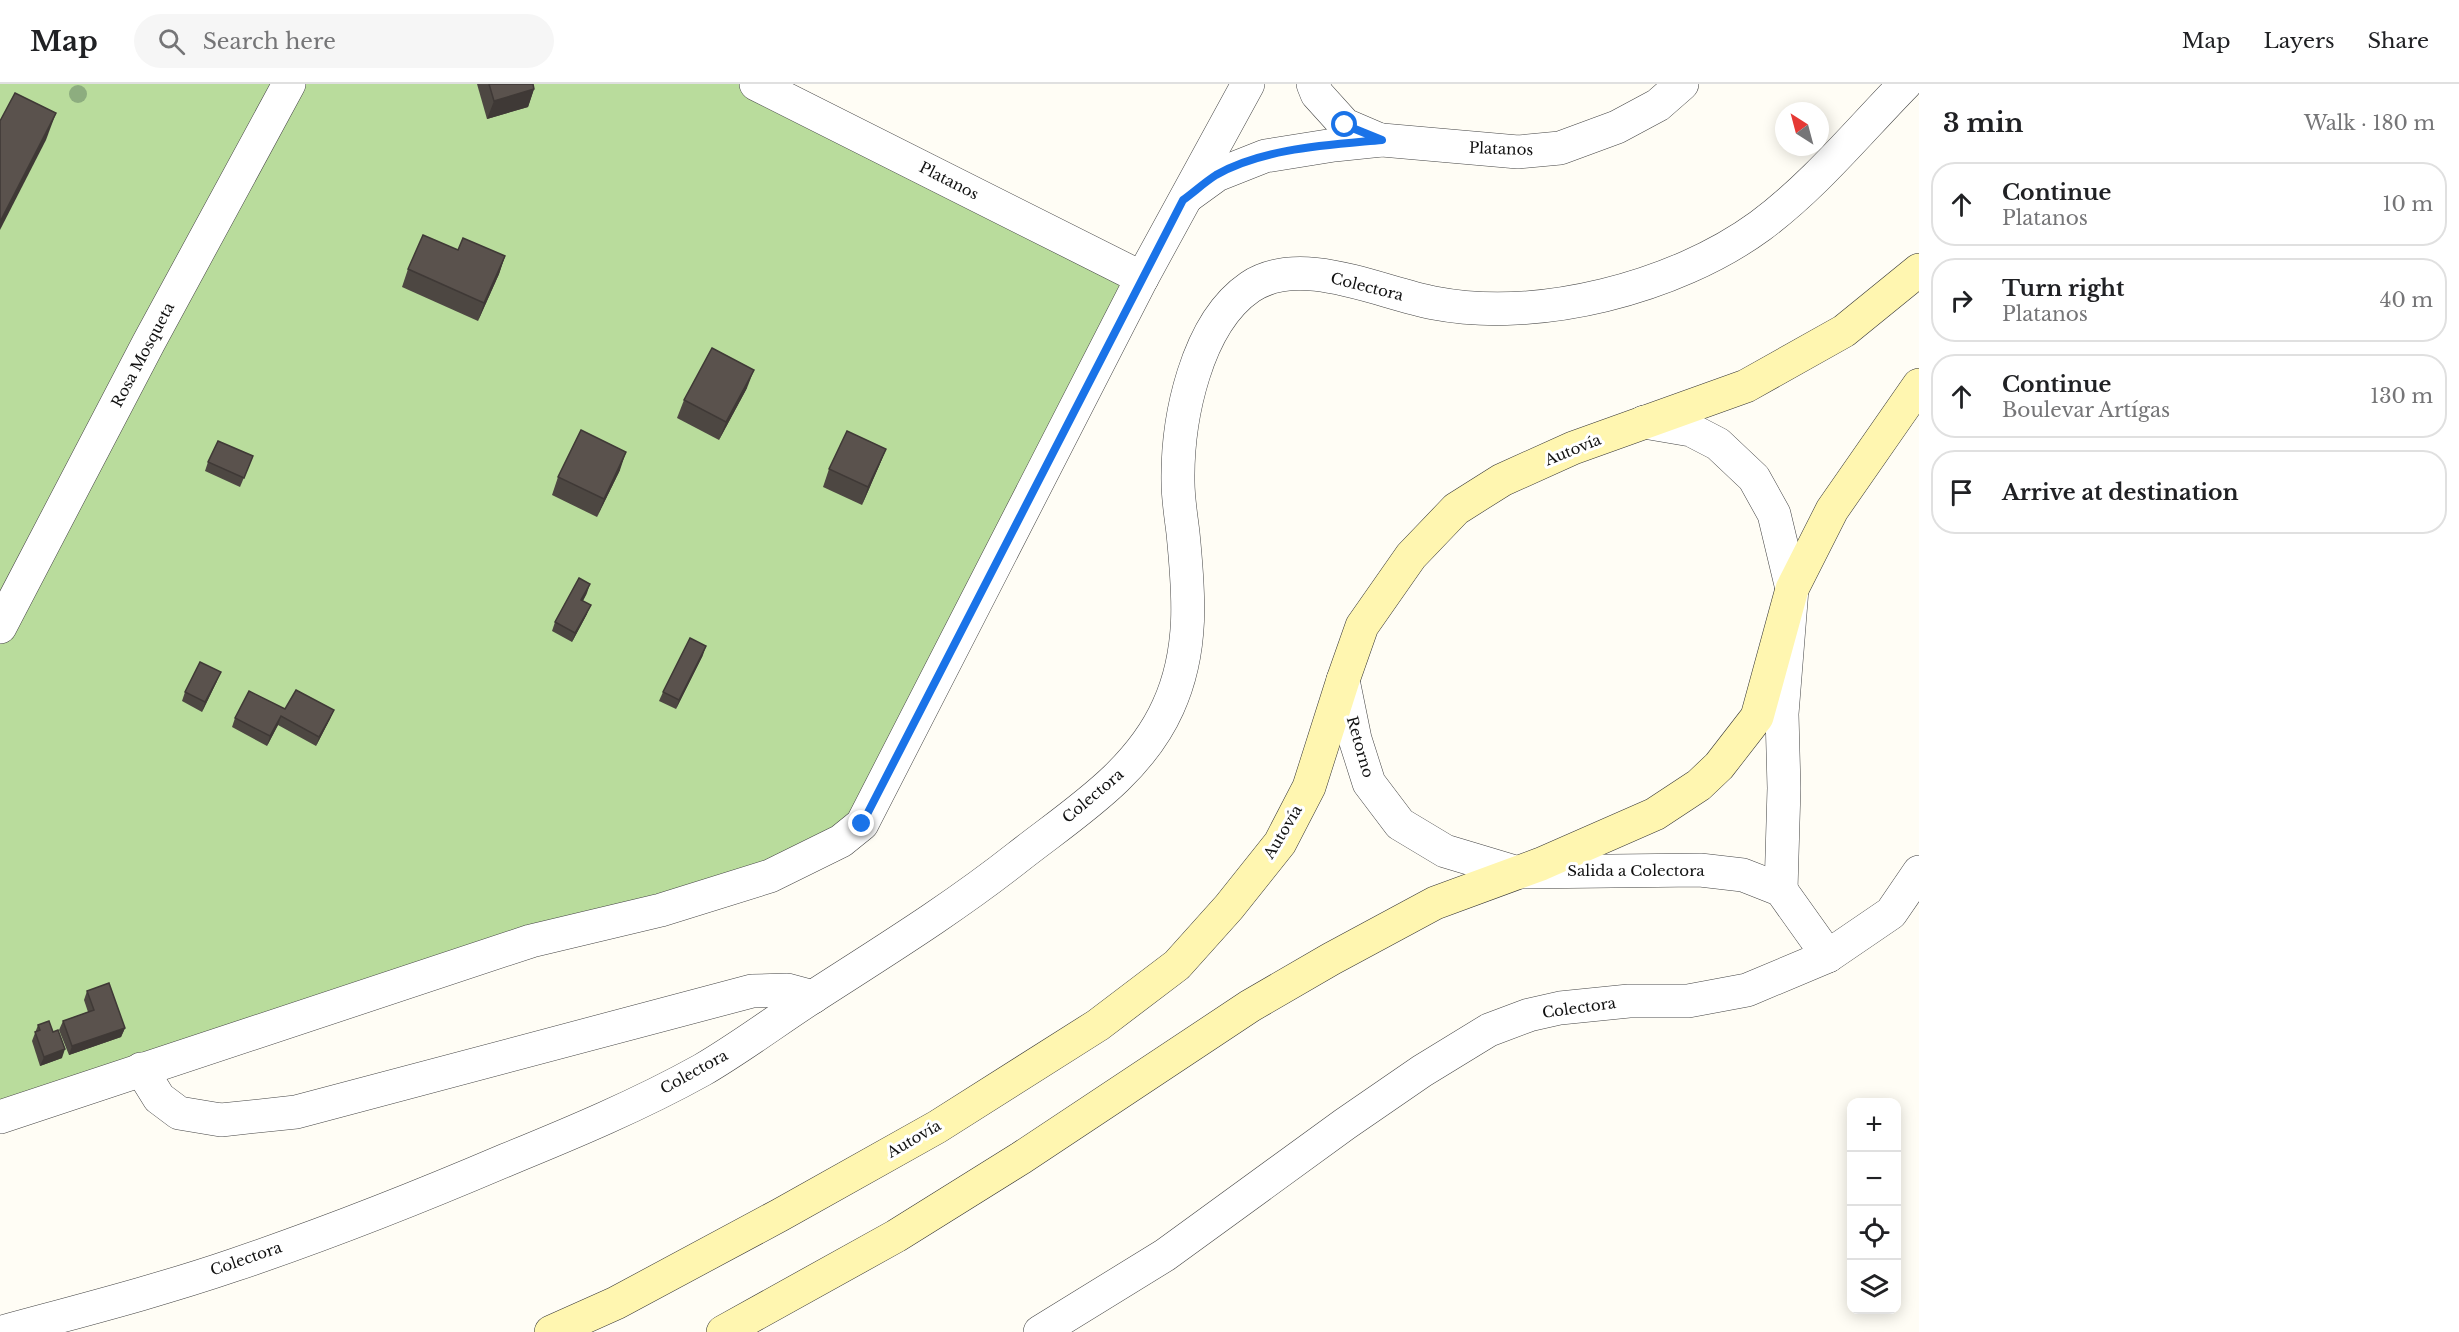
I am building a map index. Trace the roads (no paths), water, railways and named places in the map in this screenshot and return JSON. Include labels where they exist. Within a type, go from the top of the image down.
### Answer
[{"type":"street","name":"Rosa Mosqueta","points":[[0,627],[149,342],[289,84]]},
{"type":"street","name":"Platanos","points":[[756,84],[1142,278]]},
{"type":"street","points":[[0,1117],[531,941],[661,910],[770,876],[841,841],[862,824],[1142,278],[1248,84]]},
{"type":"street","name":"Platanos","points":[[1313,84],[1317,94],[1345,125],[1382,140]]},
{"type":"street","name":"Platanos","points":[[1183,200],[1217,175],[1265,156],[1314,147],[1382,140],[1518,152],[1560,148],[1617,127],[1658,105],[1682,84]]},
{"type":"street","name":"Colectora","points":[[2,1332],[232,1266],[462,1179],[608,1118],[704,1069],[907,938],[997,874],[1118,779],[1155,735],[1172,699],[1181,669],[1189,626],[1187,572],[1178,483],[1186,407],[1201,351],[1227,306],[1257,282],[1287,274],[1334,276],[1437,304],[1487,309],[1532,308],[1627,290],[1667,276],[1725,249],[1763,224],[1806,186],[1905,84]]},
{"type":"street","name":"Autovía","points":[[551,1332],[627,1298],[937,1127],[1098,1025],[1177,965],[1229,907],[1280,843],[1309,787],[1362,626],[1411,556],[1456,509],[1502,480],[1573,448],[1746,386],[1844,331],[1919,270]]},
{"type":"street","points":[[723,1332],[915,1224],[1021,1158],[1270,994],[1435,903],[1541,864],[1655,814],[1699,785],[1719,766],[1757,717],[1792,589],[1832,510],[1919,385]]},
{"type":"street","points":[[1644,422],[1691,430],[1718,444],[1754,478],[1774,514],[1792,589],[1782,714],[1784,788],[1781,890],[1828,956]]},
{"type":"street","name":"Retorno","points":[[1343,680],[1355,739],[1370,783],[1400,824],[1445,851],[1515,872]]},
{"type":"street","name":"Salida a Colectora","points":[[1515,872],[1700,870],[1743,875],[1781,890]]},
{"type":"street","name":"Colectora","points":[[1040,1332],[1165,1255],[1355,1117],[1422,1071],[1489,1030],[1529,1015],[1560,1008],[1629,1001],[1688,1001],[1747,990],[1828,956],[1891,913],[1919,872]]},
{"type":"street","points":[[141,1069],[159,1098],[178,1113],[221,1120],[296,1112],[752,991],[787,990],[813,997]]}]
